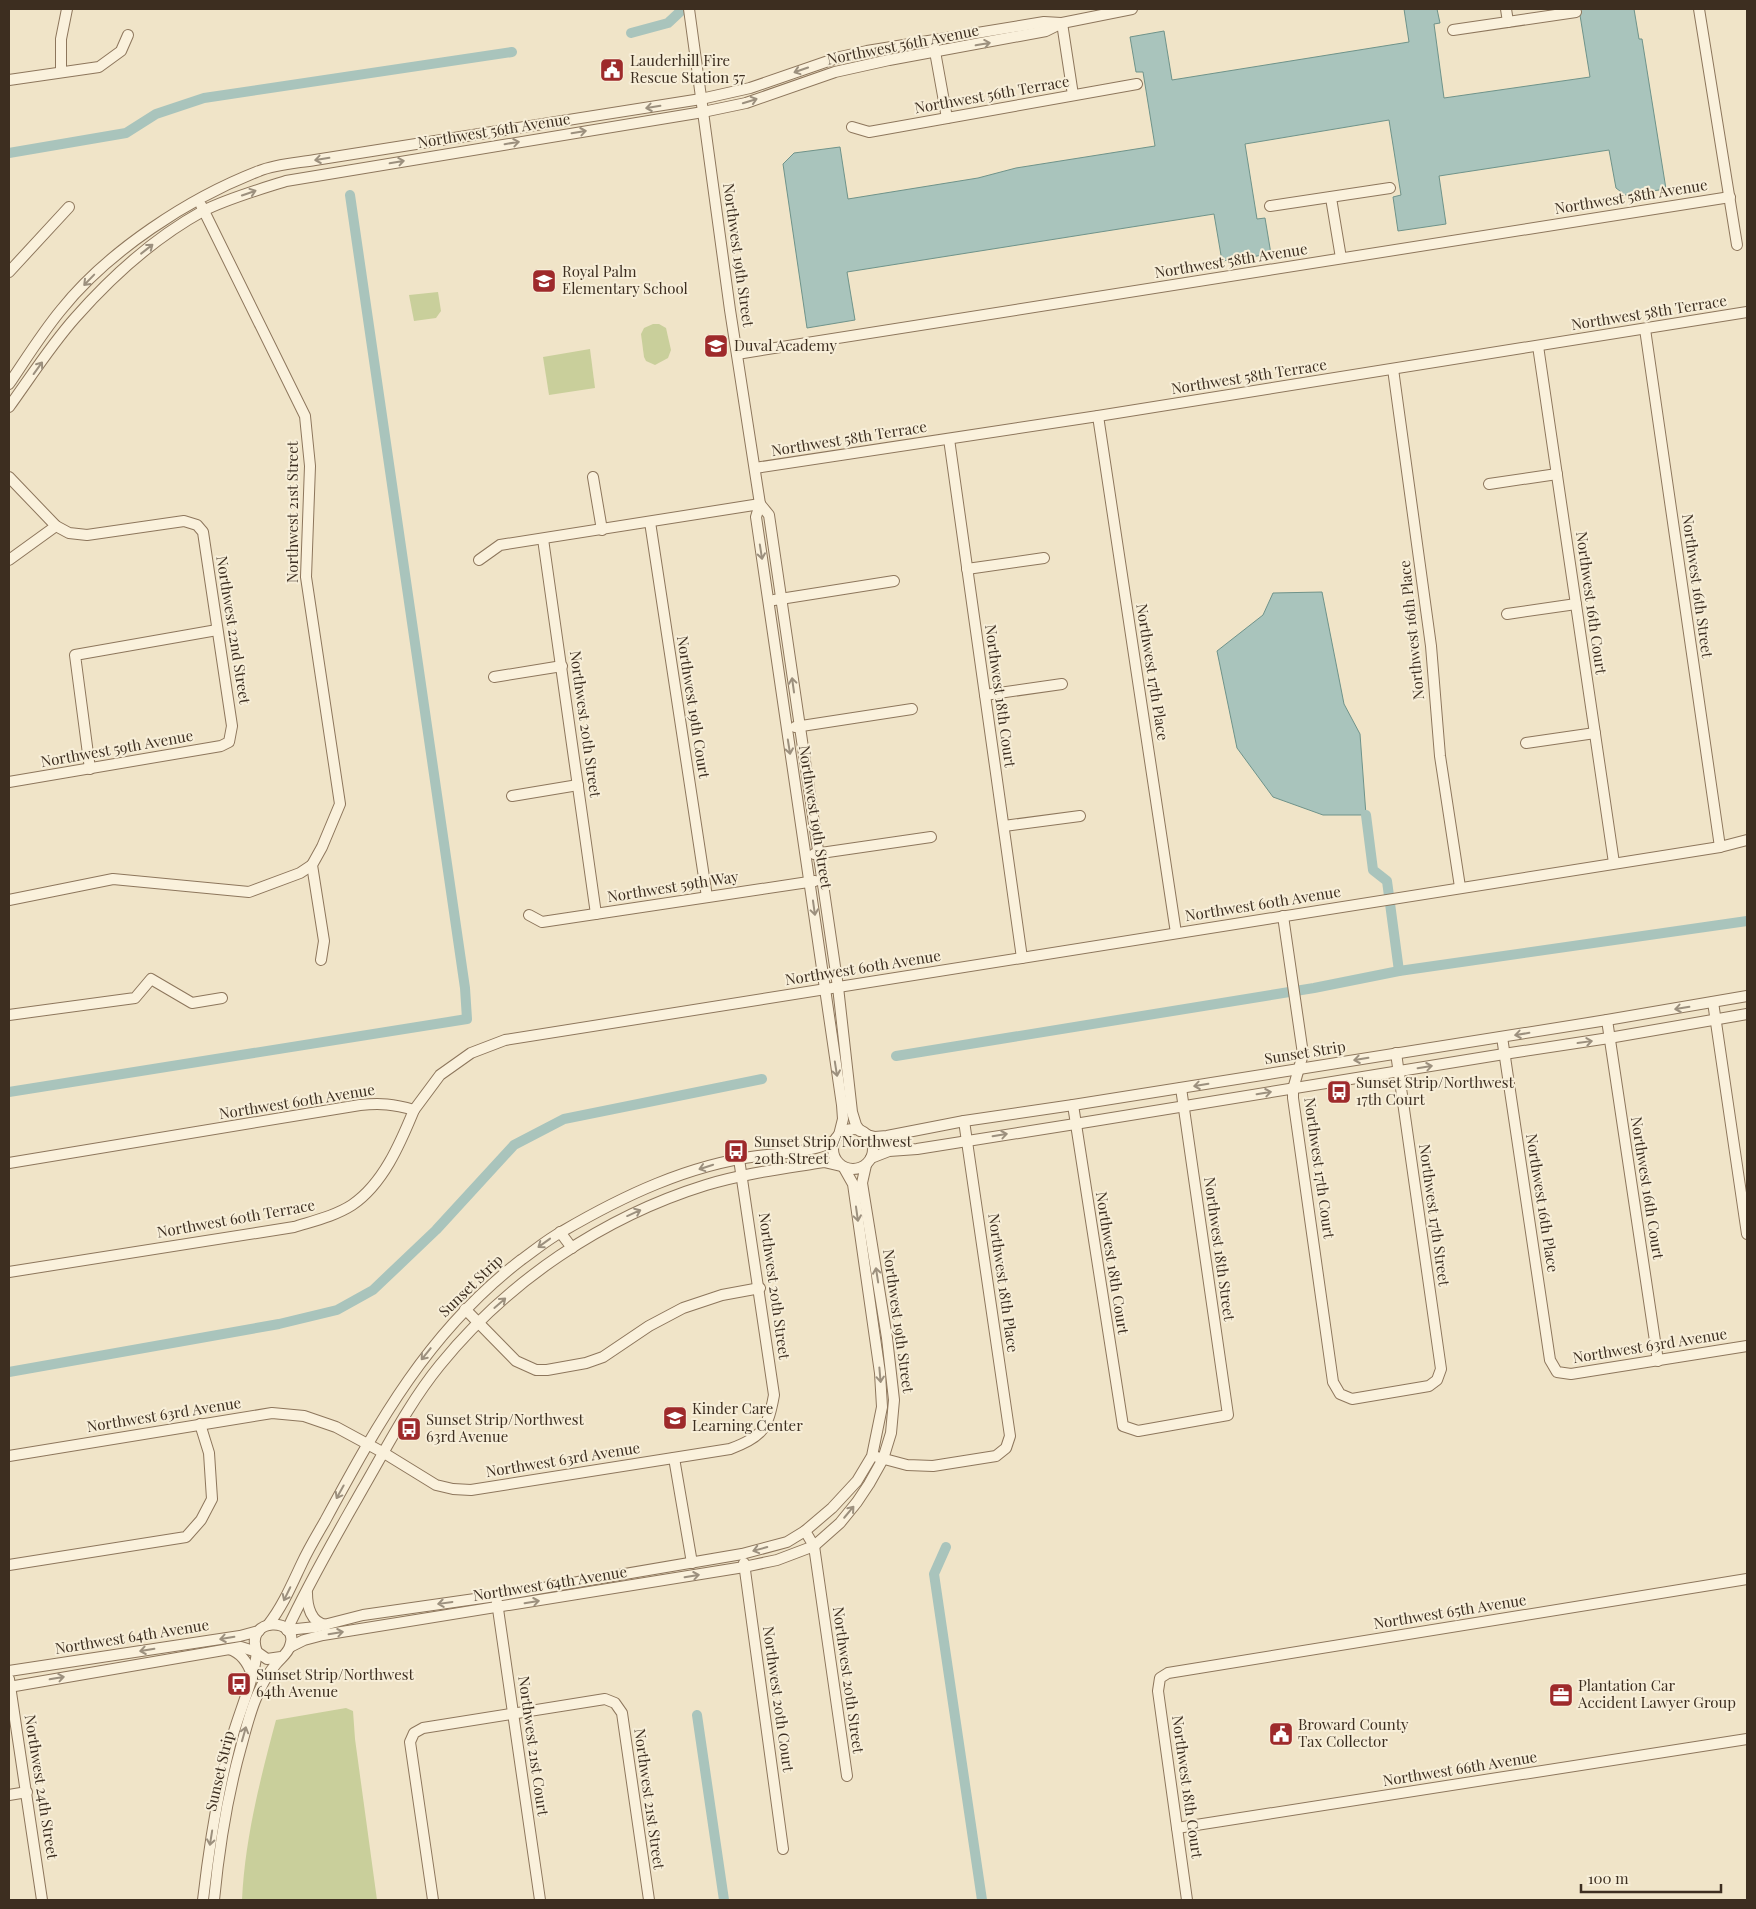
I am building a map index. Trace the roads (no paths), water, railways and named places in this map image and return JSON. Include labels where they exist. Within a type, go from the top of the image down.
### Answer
[{"type":"street","points":[[61,72],[61,39],[67,9]]},
{"type":"street","name":"Northwest 19th Street","points":[[689,9],[702,112],[760,504],[756,517],[843,1120],[837,1137]]},
{"type":"street","name":"Northwest 56th Avenue","points":[[9,384],[62,309],[97,272],[150,230],[198,200],[261,170],[701,99],[750,88],[840,57],[1044,22],[1062,23],[1132,9]]},
{"type":"street","points":[[1506,9],[1508,22]]},
{"type":"street","points":[[1699,9],[1737,245]]},
{"type":"street","points":[[1454,30],[1576,12]]},
{"type":"street","points":[[1062,23],[1073,95]]},
{"type":"street","name":"Northwest 56th Avenue","points":[[9,407],[74,319],[128,264],[155,242],[204,211],[243,195],[286,181],[702,112],[746,103],[835,72],[1046,31],[1062,23]]},
{"type":"street","points":[[9,80],[99,67],[121,51],[128,35]]},
{"type":"street","points":[[933,40],[947,118]]},
{"type":"street","name":"Northwest 56th Terrace","points":[[852,127],[869,132],[1138,84]]},
{"type":"street","points":[[1270,206],[1390,188]]},
{"type":"street","name":"Northwest 58th Avenue","points":[[737,354],[1730,197]]},
{"type":"street","points":[[1331,198],[1342,258]]},
{"type":"street","name":"Northwest 21st Street","points":[[198,200],[305,416],[310,466],[306,577],[340,804],[322,847],[312,865]]},
{"type":"street","points":[[9,272],[69,207]]},
{"type":"street","name":"Northwest 58th Terrace","points":[[755,468],[1098,416],[1747,312]]},
{"type":"street","name":"Northwest 16th Street","points":[[1644,329],[1720,847]]},
{"type":"street","name":"Northwest 16th Court","points":[[1538,346],[1614,864]]},
{"type":"street","name":"Northwest 16th Place","points":[[1393,369],[1431,646],[1440,756],[1460,887]]},
{"type":"street","name":"Northwest 17th Place","points":[[1098,416],[1176,933]]},
{"type":"street","name":"Northwest 18th Court","points":[[949,439],[1022,958]]},
{"type":"street","points":[[1489,484],[1557,474]]},
{"type":"street","points":[[9,477],[56,526],[9,560]]},
{"type":"street","points":[[593,477],[602,530]]},
{"type":"street","points":[[479,560],[500,545],[760,504]]},
{"type":"street","name":"Northwest 19th Street","points":[[760,504],[769,515],[838,987],[852,1108],[854,1120],[863,1133]]},
{"type":"street","name":"Northwest 22nd Street","points":[[56,526],[69,533],[88,535],[184,521],[197,525],[203,532],[232,726],[229,742]]},
{"type":"street","name":"Northwest 19th Court","points":[[650,522],[706,897]]},
{"type":"street","name":"Northwest 20th Street","points":[[543,539],[596,914]]},
{"type":"street","points":[[967,569],[1044,558]]},
{"type":"street","points":[[768,601],[894,581]]},
{"type":"street","points":[[1508,614],[1576,604]]},
{"type":"street","points":[[90,769],[75,655],[217,630]]},
{"type":"street","points":[[494,677],[562,666]]},
{"type":"street","points":[[985,695],[1062,684]]},
{"type":"street","points":[[786,728],[912,709]]},
{"type":"street","points":[[1526,743],[1595,734]]},
{"type":"street","name":"Northwest 59th Avenue","points":[[9,782],[221,746],[229,742]]},
{"type":"street","points":[[512,796],[578,785]]},
{"type":"street","points":[[1004,826],[1080,816]]},
{"type":"street","points":[[806,855],[931,837]]},
{"type":"street","name":"Northwest 60th Avenue","points":[[9,1163],[360,1105],[380,1103],[414,1110],[440,1075],[471,1053],[504,1040],[1720,847],[1747,840]]},
{"type":"street","points":[[9,900],[113,880],[249,892],[300,873],[312,865],[324,941],[321,960]]},
{"type":"street","name":"Northwest 59th Way","points":[[529,915],[542,922],[823,880]]},
{"type":"street","name":"Northwest 17th Court","points":[[1283,916],[1303,1054],[1293,1089],[1333,1382],[1340,1394]]},
{"type":"street","points":[[9,1015],[135,998],[151,979],[192,1002],[222,998]]},
{"type":"street","name":"Sunset Strip","points":[[863,1133],[875,1137],[887,1136],[964,1121],[1073,1106],[1747,996]]},
{"type":"street","points":[[1713,1002],[1747,1234]]},
{"type":"street","points":[[869,1161],[873,1148],[863,1133],[847,1130],[837,1137],[833,1153],[836,1160],[843,1167],[858,1169],[889,1151],[917,1149],[1076,1124],[1747,1014]]},
{"type":"street","name":"Northwest 16th Court","points":[[1607,1020],[1658,1361]]},
{"type":"street","name":"Northwest 16th Place","points":[[1502,1037],[1550,1360],[1557,1372]]},
{"type":"street","name":"Northwest 17th Street","points":[[1340,1394],[1352,1399],[1429,1386],[1437,1380],[1441,1369],[1396,1053]]},
{"type":"street","name":"Northwest 18th Street","points":[[1123,1426],[1138,1431],[1228,1415],[1181,1088]]},
{"type":"street","name":"Northwest 18th Court","points":[[1073,1106],[1123,1426]]},
{"type":"street","name":"Northwest 60th Terrace","points":[[9,1272],[294,1227],[323,1218],[352,1205],[374,1183],[398,1148],[414,1110]]},
{"type":"street","name":"Northwest 18th Place","points":[[883,1459],[907,1465],[933,1466],[996,1456],[1006,1448],[1010,1436],[964,1121]]},
{"type":"street","name":"Sunset Strip","points":[[268,1625],[281,1607],[367,1443],[404,1385],[424,1356],[465,1309],[505,1273],[560,1232],[611,1203],[659,1183],[712,1165],[818,1147],[837,1137]]},
{"type":"street","name":"Northwest 20th Street","points":[[739,1159],[760,1288],[774,1395],[770,1418]]},
{"type":"street","name":"Northwest 19th Street","points":[[814,1546],[840,1523],[857,1502],[883,1459],[891,1433],[894,1400],[887,1338],[862,1183],[869,1161]]},
{"type":"street","name":"Sunset Strip","points":[[287,1630],[307,1590],[420,1392],[439,1365],[478,1322],[516,1289],[572,1248],[637,1211],[706,1185],[742,1176],[817,1163],[829,1163],[843,1167]]},
{"type":"street","name":"Northwest 19th Street","points":[[805,1532],[832,1508],[857,1481],[872,1456],[882,1406],[880,1373],[853,1184],[843,1167]]},
{"type":"street","points":[[560,1232],[572,1248]]},
{"type":"street","points":[[465,1309],[516,1361],[536,1370],[547,1370],[586,1363],[602,1357],[648,1326],[683,1308],[722,1295],[760,1288]]},
{"type":"street","name":"Northwest 63rd Avenue","points":[[1557,1372],[1571,1374],[1747,1346]]},
{"type":"street","name":"Northwest 63rd Avenue","points":[[9,1456],[272,1413],[304,1416],[336,1427],[367,1443],[436,1485],[470,1490],[730,1449],[747,1443],[761,1432],[770,1418]]},
{"type":"street","points":[[9,1565],[186,1537],[201,1520],[212,1499],[209,1453],[200,1424]]},
{"type":"street","points":[[872,1456],[883,1459]]},
{"type":"street","points":[[674,1458],[692,1563]]},
{"type":"street","name":"Northwest 20th Street","points":[[805,1532],[814,1546],[847,1776]]},
{"type":"street","name":"Northwest 64th Avenue","points":[[287,1630],[326,1625],[363,1615],[496,1596],[742,1554],[787,1542],[805,1532]]},
{"type":"street","name":"Northwest 64th Avenue","points":[[290,1647],[304,1640],[323,1635],[744,1567],[777,1560],[814,1546]]},
{"type":"street","name":"Northwest 20th Court","points":[[742,1554],[783,1849]]},
{"type":"street","name":"Northwest 65th Avenue","points":[[1160,1678],[1168,1673],[1747,1580]]},
{"type":"street","points":[[307,1590],[308,1605],[312,1616],[319,1623],[326,1625]]},
{"type":"street","name":"Northwest 21st Court","points":[[496,1596],[540,1900]]},
{"type":"street","points":[[279,1624],[287,1630],[291,1637],[290,1647],[281,1657],[267,1659],[257,1652],[255,1640],[259,1631],[268,1625],[279,1624]]},
{"type":"street","name":"Northwest 64th Avenue","points":[[9,1671],[240,1636],[259,1631]]},
{"type":"street","name":"Northwest 64th Avenue","points":[[9,1684],[241,1647],[257,1652]]},
{"type":"street","points":[[229,1649],[242,1657],[252,1675]]},
{"type":"street","name":"Sunset Strip","points":[[203,1900],[210,1840],[222,1778],[234,1729],[252,1675],[257,1652]]},
{"type":"street","name":"Sunset Strip","points":[[214,1900],[223,1827],[243,1739],[256,1695],[281,1657]]},
{"type":"street","name":"Northwest 18th Court","points":[[1160,1678],[1158,1691],[1187,1900]]},
{"type":"street","name":"Northwest 24th Street","points":[[9,1684],[42,1900]]},
{"type":"street","name":"Northwest 21st Street","points":[[514,1713],[605,1698],[615,1703],[622,1713],[649,1900]]},
{"type":"street","points":[[433,1900],[410,1742],[414,1733],[423,1728],[514,1713]]},
{"type":"street","name":"Northwest 66th Avenue","points":[[1177,1828],[1747,1739]]},
{"type":"street","points":[[9,1795],[27,1792]]},
{"type":"water","points":[[1404,9],[1437,9],[1440,23],[1434,24],[1444,98],[1590,77],[1579,9],[1634,9],[1639,39],[1642,39],[1666,189],[1625,195],[1616,188],[1609,150],[1439,176],[1446,224],[1398,231],[1393,197],[1401,195],[1389,120],[1245,144],[1257,219],[1265,218],[1271,254],[1222,261],[1214,214],[847,272],[855,320],[807,328],[783,164],[794,153],[840,147],[848,199],[978,178],[1016,168],[1155,146],[1143,72],[1136,72],[1130,37],[1164,31],[1172,80],[1409,42]]},
{"type":"water","points":[[1322,592],[1344,704],[1360,734],[1366,815],[1323,815],[1273,797],[1237,748],[1217,651],[1263,615],[1273,593]]},
{"type":"waterway","points":[[631,33],[668,23],[683,9]]},
{"type":"waterway","points":[[9,153],[126,133],[156,114],[204,98],[512,52]]},
{"type":"waterway","points":[[9,1092],[467,1019],[465,988],[350,195]]},
{"type":"waterway","points":[[1366,815],[1373,870],[1387,881],[1399,971]]},
{"type":"waterway","points":[[896,1056],[1314,988],[1399,971],[1747,921]]},
{"type":"waterway","points":[[9,1372],[279,1324],[337,1310],[373,1290],[436,1230],[514,1145],[564,1119],[762,1079]]},
{"type":"waterway","points":[[946,1547],[934,1574],[982,1900]]},
{"type":"waterway","points":[[697,1715],[724,1900]]},
{"type":"place","name":"Lauderhill Fire Rescue Station 57","points":[[612,70]]},
{"type":"place","name":"Royal Palm Elementary School","points":[[544,281]]},
{"type":"place","name":"Duval Academy","points":[[716,346]]},
{"type":"place","name":"Sunset Strip/Northwest 17th Court","points":[[1339,1092]]},
{"type":"place","name":"Sunset Strip/Northwest 20th Street","points":[[736,1151]]},
{"type":"place","name":"Kinder Care Learning Center","points":[[675,1418]]},
{"type":"place","name":"Sunset Strip/Northwest 63rd Avenue","points":[[409,1429]]},
{"type":"place","name":"Sunset Strip/Northwest 64th Avenue","points":[[239,1684]]},
{"type":"place","name":"Plantation Car Accident Lawyer Group","points":[[1561,1695]]},
{"type":"place","name":"Broward County Tax Collector","points":[[1281,1734]]}]
